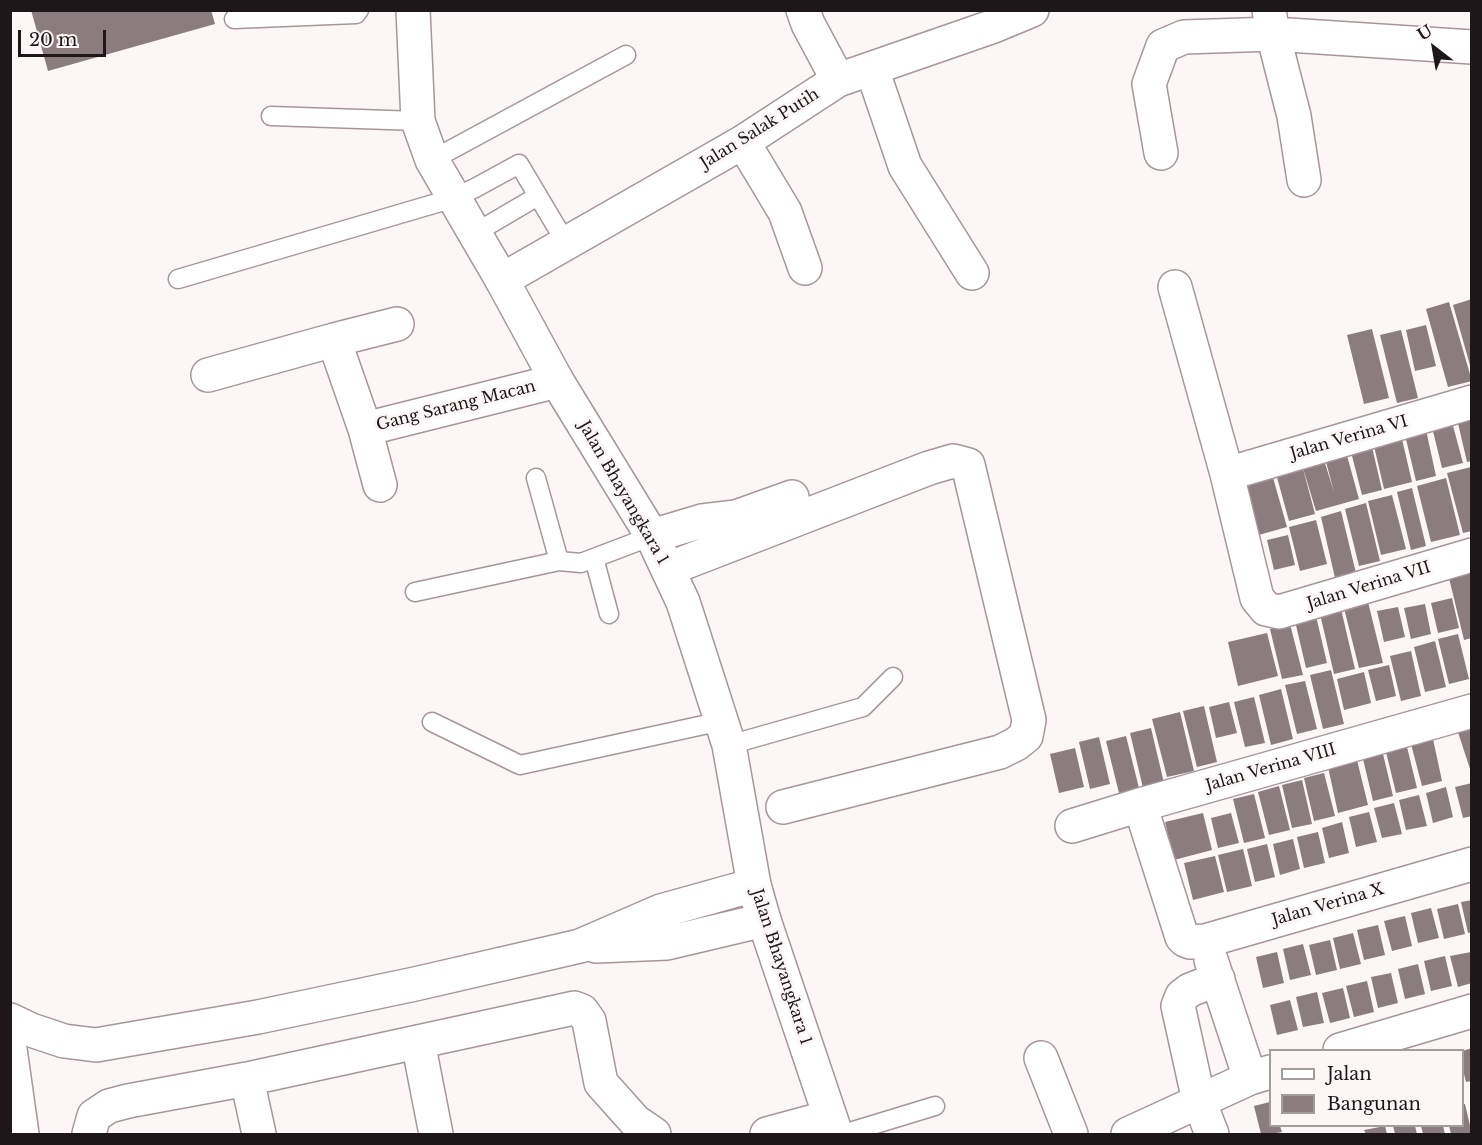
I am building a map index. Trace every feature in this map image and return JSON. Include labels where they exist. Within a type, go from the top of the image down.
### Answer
[{"type":"main road","name":"Jalan Bhayangkara 1","points":[[413,10],[418,122],[432,160],[502,280],[556,381],[652,536],[683,602],[726,733],[754,885],[764,921],[836,1129]]},
{"type":"main road","points":[[803,10],[838,80]]},
{"type":"main road","name":"Jalan Salak Putih","points":[[502,280],[743,141],[838,80],[991,27],[1032,10]]},
{"type":"main road","points":[[1161,153],[1149,84],[1163,46],[1184,37],[1271,22],[1472,47]]},
{"type":"main road","points":[[1271,22],[1294,116],[1304,180]]},
{"type":"main road","points":[[872,69],[904,166],[972,273]]},
{"type":"main road","points":[[743,141],[785,212],[805,268]]},
{"type":"main road","points":[[1175,287],[1227,474]]},
{"type":"main road","points":[[208,375],[334,339],[397,324]]},
{"type":"main road","name":"Gang Sarang Macan","points":[[334,339],[365,429],[556,381]]},
{"type":"main road","name":"Jalan Verina VI","points":[[1227,474],[1472,402]]},
{"type":"main road","points":[[365,429],[380,485]]},
{"type":"main road","points":[[668,569],[929,468],[953,461],[968,465],[1029,720],[1026,736],[1000,752],[783,807]]},
{"type":"main road","name":"Jalan Verina VII","points":[[1227,474],[1257,598],[1266,609],[1279,612],[1472,555]]},
{"type":"main road","points":[[652,536],[702,521],[736,517],[792,497]]},
{"type":"main road","name":"Jalan Verina VIII","points":[[1072,826],[1472,711]]},
{"type":"main road","points":[[1128,1134],[1260,1075],[1218,980],[1195,941],[1182,937],[1140,805]]},
{"type":"main road","name":"Jalan Verina X","points":[[1195,941],[1472,864]]},
{"type":"main road","points":[[10,1020],[64,1041],[96,1045],[269,1014],[415,984],[580,946],[661,911],[754,885]]},
{"type":"main road","points":[[580,946],[667,943],[764,921]]},
{"type":"main road","points":[[1212,1134],[1199,1101],[1178,1006],[1182,996],[1190,990],[1218,980]]},
{"type":"main road","points":[[88,1134],[94,1116],[109,1107],[128,1101],[247,1079],[574,1008],[582,1011],[589,1021],[601,1083],[635,1121],[654,1134]]},
{"type":"main road","points":[[1343,1049],[1472,1011]]},
{"type":"main road","points":[[418,1042],[436,1134]]},
{"type":"main road","points":[[10,1049],[22,1134]]},
{"type":"main road","points":[[1041,1058],[1071,1134]]},
{"type":"main road","points":[[247,1079],[258,1134]]},
{"type":"main road","points":[[766,1134],[836,1129]]},
{"type":"lane","points":[[234,19],[356,14],[359,10]]},
{"type":"lane","points":[[432,160],[626,55]]},
{"type":"lane","points":[[271,116],[418,122]]},
{"type":"lane","points":[[178,279],[454,198],[519,164],[566,243]]},
{"type":"lane","points":[[475,233],[538,196]]},
{"type":"lane","points":[[536,478],[559,561]]},
{"type":"lane","points":[[415,592],[559,561],[581,563],[652,536]]},
{"type":"lane","points":[[594,558],[609,614]]},
{"type":"lane","points":[[432,722],[520,765],[726,733],[863,707],[893,677]]},
{"type":"lane","points":[[836,1129],[935,1106]]},
{"type":"building","points":[[31,10],[211,10],[215,24],[48,71]]},
{"type":"building","points":[[1472,299],[1472,369],[1471,369],[1453,305]]},
{"type":"building","points":[[1449,302],[1472,381],[1448,387],[1426,309]]},
{"type":"building","points":[[1426,325],[1436,366],[1415,371],[1406,330]]},
{"type":"building","points":[[1372,329],[1389,398],[1364,404],[1347,335]]},
{"type":"building","points":[[1401,330],[1418,398],[1397,403],[1380,335]]},
{"type":"building","points":[[1472,415],[1472,461],[1467,462],[1457,419]]},
{"type":"building","points":[[1452,422],[1463,463],[1442,468],[1432,427]]},
{"type":"building","points":[[1426,430],[1436,476],[1416,481],[1405,435]]},
{"type":"building","points":[[1402,439],[1412,482],[1384,489],[1374,446]]},
{"type":"building","points":[[1372,447],[1382,490],[1362,495],[1351,452]]},
{"type":"building","points":[[1346,452],[1359,499],[1316,511],[1302,465],[1315,514],[1289,521],[1275,470],[1323,457],[1334,492],[1325,458]]},
{"type":"building","points":[[1270,467],[1287,527],[1248,538],[1231,478]]},
{"type":"building","points":[[1471,467],[1472,531],[1463,533],[1447,473]]},
{"type":"building","points":[[1446,478],[1460,535],[1431,542],[1417,486]]},
{"type":"building","points":[[1412,488],[1426,546],[1411,550],[1397,492]]},
{"type":"building","points":[[1392,495],[1406,549],[1381,555],[1368,501]]},
{"type":"building","points":[[1366,503],[1380,561],[1359,566],[1345,509]]},
{"type":"building","points":[[1341,511],[1356,573],[1335,578],[1321,517]]},
{"type":"building","points":[[1316,520],[1327,564],[1300,571],[1289,527]]},
{"type":"building","points":[[1288,535],[1295,565],[1274,570],[1267,540]]},
{"type":"building","points":[[1470,573],[1472,638],[1464,640],[1449,578]]},
{"type":"building","points":[[1452,598],[1459,628],[1438,633],[1431,603]]},
{"type":"building","points":[[1368,602],[1383,663],[1359,668],[1344,608]]},
{"type":"building","points":[[1425,604],[1431,634],[1411,639],[1404,608]]},
{"type":"building","points":[[1398,607],[1405,637],[1384,642],[1377,611]]},
{"type":"building","points":[[1341,609],[1355,669],[1334,674],[1320,614]]},
{"type":"building","points":[[1316,616],[1327,663],[1306,668],[1295,621]]},
{"type":"building","points":[[1290,624],[1303,675],[1282,679],[1270,629]]},
{"type":"building","points":[[1267,633],[1278,676],[1238,686],[1228,642]]},
{"type":"building","points":[[1458,634],[1469,679],[1449,684],[1438,639]]},
{"type":"building","points":[[1435,641],[1446,687],[1425,692],[1414,647]]},
{"type":"building","points":[[1411,651],[1421,696],[1401,701],[1390,656]]},
{"type":"building","points":[[1389,665],[1396,696],[1376,701],[1368,670]]},
{"type":"building","points":[[1331,670],[1344,724],[1323,729],[1310,675]]},
{"type":"building","points":[[1364,672],[1371,703],[1344,710],[1337,679]]},
{"type":"building","points":[[1305,681],[1317,729],[1297,734],[1285,685]]},
{"type":"building","points":[[1281,689],[1293,739],[1271,745],[1259,695]]},
{"type":"building","points":[[1254,697],[1265,743],[1245,747],[1234,702]]},
{"type":"building","points":[[1229,702],[1237,733],[1216,738],[1209,707]]},
{"type":"building","points":[[1204,706],[1217,762],[1197,767],[1183,711]]},
{"type":"building","points":[[1180,712],[1194,771],[1167,777],[1152,719]]},
{"type":"building","points":[[1472,714],[1472,768],[1470,769],[1454,720]]},
{"type":"building","points":[[1151,728],[1164,783],[1143,788],[1130,733]]},
{"type":"building","points":[[1126,736],[1140,792],[1120,797],[1106,741]]},
{"type":"building","points":[[1099,737],[1110,784],[1090,789],[1079,742]]},
{"type":"building","points":[[1433,739],[1442,781],[1422,786],[1411,744]]},
{"type":"building","points":[[1407,747],[1417,788],[1396,793],[1386,752]]},
{"type":"building","points":[[1075,748],[1084,787],[1059,793],[1050,754]]},
{"type":"building","points":[[1383,754],[1393,796],[1373,801],[1363,759]]},
{"type":"building","points":[[1357,760],[1368,805],[1338,813],[1328,767]]},
{"type":"building","points":[[1324,773],[1335,816],[1314,821],[1304,778]]},
{"type":"building","points":[[1302,780],[1312,824],[1292,828],[1282,785]]},
{"type":"building","points":[[1472,783],[1472,816],[1463,818],[1455,787]]},
{"type":"building","points":[[1279,786],[1290,830],[1269,835],[1258,792]]},
{"type":"building","points":[[1446,787],[1453,817],[1433,823],[1426,793]]},
{"type":"building","points":[[1254,794],[1265,838],[1244,843],[1233,799]]},
{"type":"building","points":[[1419,795],[1427,826],[1406,830],[1399,800]]},
{"type":"building","points":[[1394,803],[1402,834],[1382,838],[1374,808]]},
{"type":"building","points":[[1369,812],[1377,842],[1356,847],[1349,817]]},
{"type":"building","points":[[1203,813],[1212,850],[1174,860],[1165,822]]},
{"type":"building","points":[[1231,813],[1239,843],[1218,848],[1211,818]]},
{"type":"building","points":[[1342,822],[1349,853],[1329,858],[1322,828]]},
{"type":"building","points":[[1318,832],[1325,863],[1304,868],[1297,837]]},
{"type":"building","points":[[1293,839],[1300,869],[1280,875],[1273,844]]},
{"type":"building","points":[[1267,844],[1275,877],[1255,882],[1247,849]]},
{"type":"building","points":[[1243,849],[1252,886],[1227,892],[1218,855]]},
{"type":"building","points":[[1215,856],[1224,892],[1193,900],[1184,863]]},
{"type":"building","points":[[1472,900],[1472,932],[1468,933],[1461,902]]},
{"type":"building","points":[[1458,904],[1465,934],[1444,939],[1437,909]]},
{"type":"building","points":[[1431,908],[1439,938],[1418,943],[1411,913]]},
{"type":"building","points":[[1405,916],[1412,946],[1392,951],[1384,921]]},
{"type":"building","points":[[1378,925],[1385,955],[1364,960],[1357,930]]},
{"type":"building","points":[[1353,933],[1361,964],[1340,969],[1333,938]]},
{"type":"building","points":[[1330,940],[1337,970],[1316,975],[1309,945]]},
{"type":"building","points":[[1303,944],[1311,975],[1290,980],[1283,949]]},
{"type":"building","points":[[1277,952],[1284,983],[1263,988],[1256,957]]},
{"type":"building","points":[[1471,952],[1472,983],[1458,987],[1450,956]]},
{"type":"building","points":[[1445,956],[1452,986],[1431,991],[1424,961]]},
{"type":"building","points":[[1418,964],[1425,994],[1405,999],[1398,969]]},
{"type":"building","points":[[1391,973],[1398,1003],[1378,1008],[1371,977]]},
{"type":"building","points":[[1367,981],[1374,1012],[1354,1017],[1346,986]]},
{"type":"building","points":[[1343,988],[1350,1018],[1330,1023],[1322,993]]},
{"type":"building","points":[[1317,992],[1324,1023],[1303,1027],[1296,997]]},
{"type":"building","points":[[1290,1000],[1298,1030],[1277,1035],[1270,1005]]},
{"type":"building","points":[[1472,1048],[1472,1081],[1466,1082],[1464,1074],[1464,1050]]},
{"type":"building","points":[[1269,1102],[1269,1127],[1280,1127],[1282,1132],[1261,1134],[1254,1106]]},
{"type":"building","points":[[1465,1104],[1472,1134],[1451,1134],[1449,1127],[1464,1127]]},
{"type":"building","points":[[1385,1127],[1387,1134],[1366,1134],[1364,1130]]},
{"type":"building","points":[[1393,1127],[1415,1127],[1417,1134],[1395,1134]]},
{"type":"building","points":[[1421,1127],[1443,1127],[1445,1134],[1423,1134]]}]
